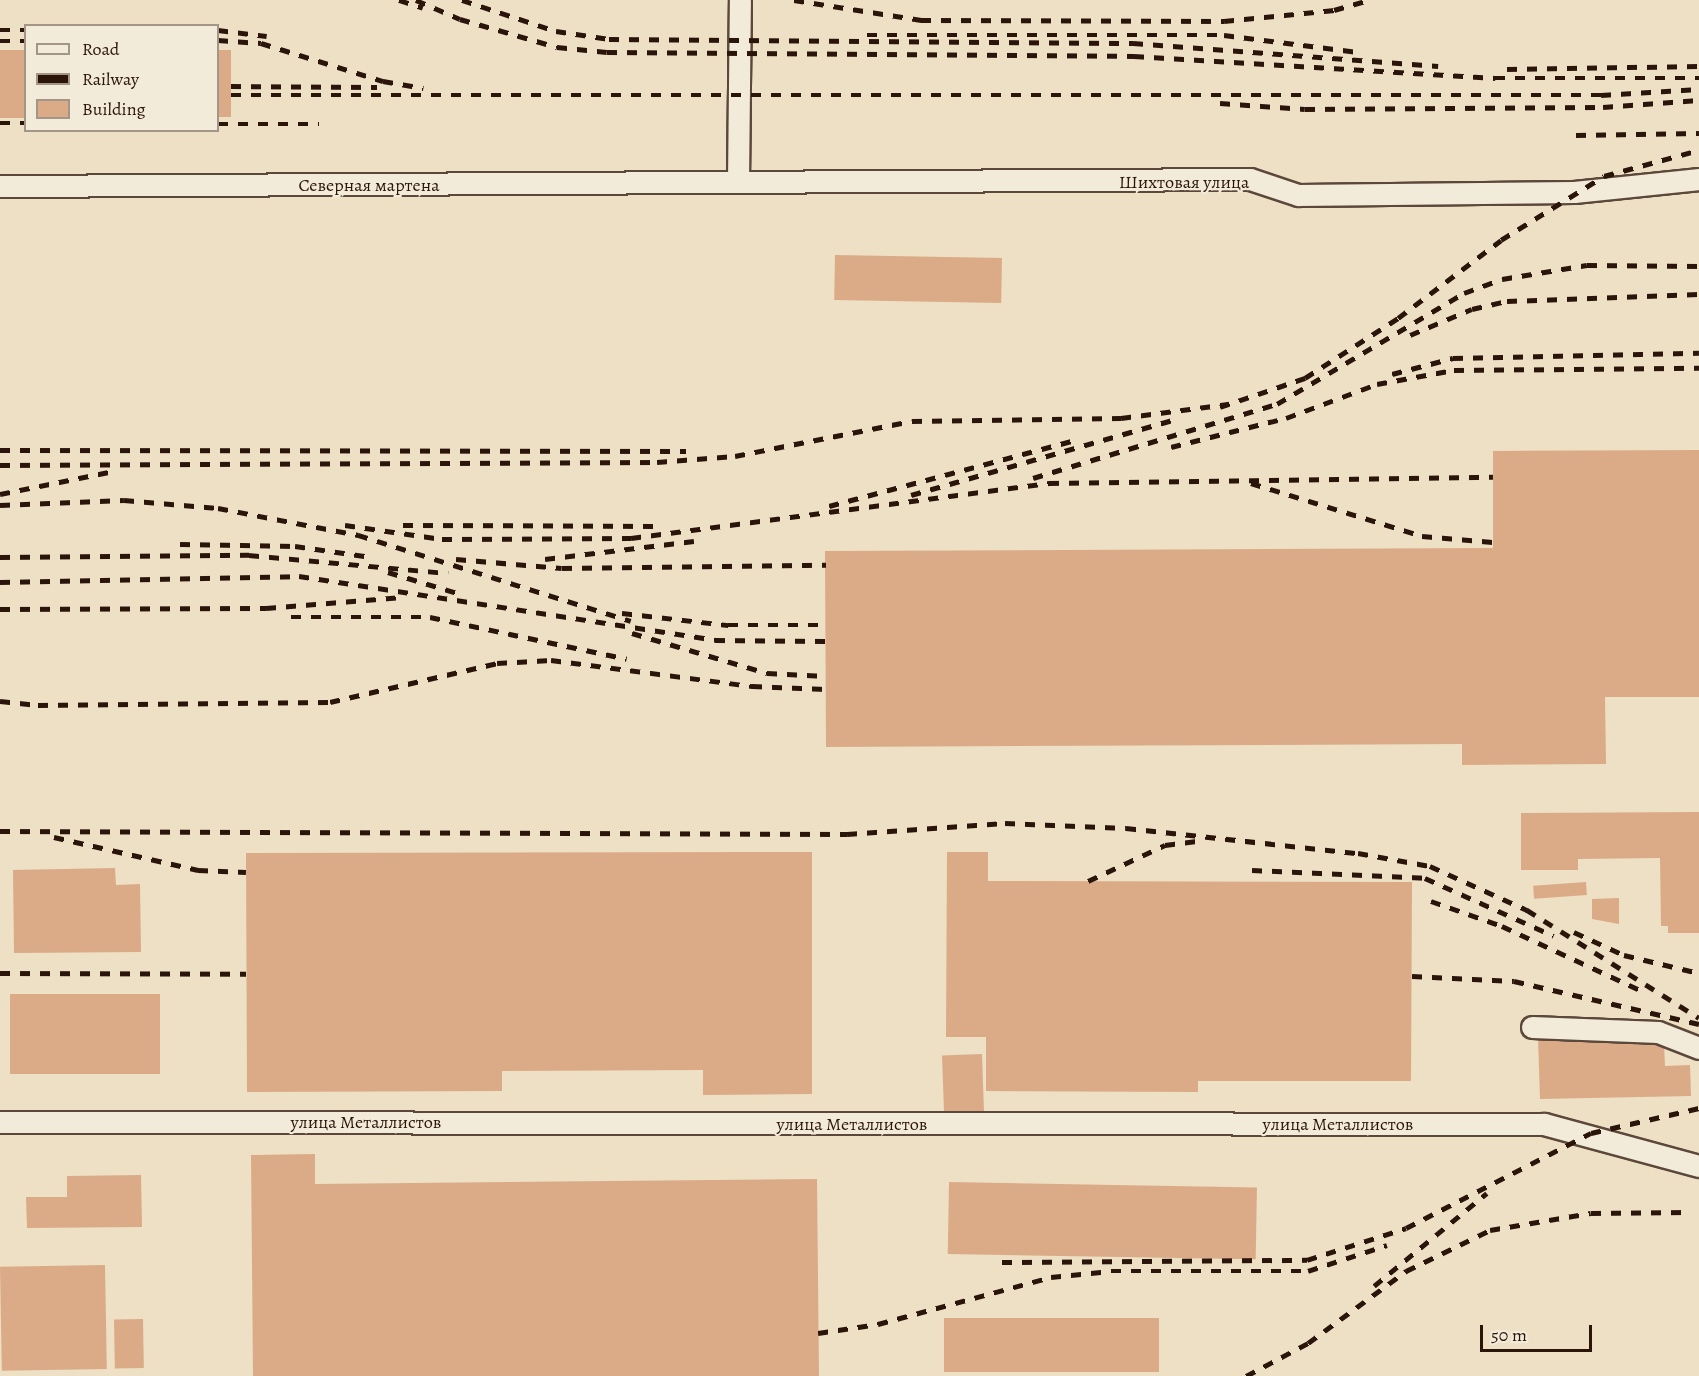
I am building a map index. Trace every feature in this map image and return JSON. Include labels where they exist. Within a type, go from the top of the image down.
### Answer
[{"type":"street","points":[[738,182],[740,0]]},
{"type":"street","name":"Шихтовая улица","points":[[738,182],[1250,179],[1298,195],[1574,192],[1671,186],[1699,179]]},
{"type":"street","name":"Северная мартена","points":[[0,186],[738,182]]},
{"type":"street","points":[[1532,1027],[1658,1032],[1699,1048]]},
{"type":"street","name":"улица Металлистов","points":[[0,1122],[1544,1124],[1699,1166]]},
{"type":"building","points":[[0,50],[24,50],[24,118],[0,118]]},
{"type":"building","points":[[219,50],[231,50],[231,117],[219,117]]},
{"type":"building","points":[[835,255],[1002,258],[1001,303],[834,300]]},
{"type":"building","points":[[1699,450],[1699,697],[1605,697],[1606,764],[1462,765],[1462,744],[826,747],[825,551],[1493,548],[1493,451]]},
{"type":"building","points":[[1699,812],[1699,933],[1668,933],[1668,926],[1661,926],[1660,858],[1578,859],[1578,870],[1521,870],[1521,813]]},
{"type":"building","points":[[812,852],[812,1094],[703,1095],[703,1070],[502,1071],[502,1091],[247,1092],[246,853]]},
{"type":"building","points":[[947,852],[988,852],[988,881],[1412,882],[1411,1081],[1198,1081],[1198,1092],[986,1091],[986,1037],[946,1037]]},
{"type":"building","points":[[115,868],[116,885],[140,884],[141,952],[14,953],[13,870]]},
{"type":"building","points":[[1586,882],[1587,895],[1534,899],[1533,886]]},
{"type":"building","points":[[1619,898],[1619,924],[1592,919],[1592,899]]},
{"type":"building","points":[[10,994],[160,994],[160,1074],[10,1074]]},
{"type":"building","points":[[1635,1036],[1636,1045],[1664,1044],[1665,1066],[1690,1065],[1691,1096],[1540,1099],[1538,1038]]},
{"type":"building","points":[[982,1054],[984,1118],[944,1119],[942,1055]]},
{"type":"building","points":[[315,1154],[315,1184],[817,1179],[819,1376],[253,1376],[251,1155]]},
{"type":"building","points":[[141,1175],[142,1227],[27,1228],[26,1197],[67,1197],[67,1176]]},
{"type":"building","points":[[949,1182],[1257,1187],[1256,1259],[948,1254]]},
{"type":"building","points":[[105,1265],[107,1369],[2,1371],[0,1267]]},
{"type":"building","points":[[944,1318],[1159,1318],[1159,1372],[944,1372]]},
{"type":"building","points":[[143,1319],[144,1368],[115,1368],[114,1320]]},
{"type":"railway","points":[[399,0],[423,8]]},
{"type":"railway","points":[[416,0],[460,19],[557,47],[607,52],[1134,56],[1495,78],[1699,78]]},
{"type":"railway","points":[[462,0],[556,31],[609,39],[1133,43],[1438,66]]},
{"type":"railway","points":[[794,0],[921,20],[1224,21],[1334,10],[1369,0]]},
{"type":"railway","points":[[0,30],[24,30]]},
{"type":"railway","points":[[219,30],[267,36]]},
{"type":"railway","points":[[867,35],[1224,35],[1358,52]]},
{"type":"railway","points":[[219,40],[261,43],[383,81],[423,88]]},
{"type":"railway","points":[[0,41],[24,41]]},
{"type":"railway","points":[[1507,69],[1699,66]]},
{"type":"railway","points":[[231,86],[377,87]]},
{"type":"railway","points":[[231,95],[1601,95],[1699,89]]},
{"type":"railway","points":[[1220,103],[1305,109],[1603,107],[1699,100]]},
{"type":"railway","points":[[0,123],[24,123]]},
{"type":"railway","points":[[219,124],[319,124]]},
{"type":"railway","points":[[1576,135],[1699,133]]},
{"type":"railway","points":[[1220,407],[1305,378],[1398,318],[1501,240],[1604,176],[1699,150]]},
{"type":"railway","points":[[1033,478],[1277,404],[1464,293],[1502,279],[1587,265],[1699,266]]},
{"type":"railway","points":[[1410,335],[1472,309],[1507,301],[1699,294]]},
{"type":"railway","points":[[1392,374],[1453,358],[1699,353]]},
{"type":"railway","points":[[1171,447],[1286,418],[1377,384],[1454,370],[1699,368]]},
{"type":"railway","points":[[0,465],[657,462],[735,456],[912,421],[1121,418],[1228,404]]},
{"type":"railway","points":[[911,495],[1173,420]]},
{"type":"railway","points":[[829,506],[1072,441]]},
{"type":"railway","points":[[0,450],[686,451]]},
{"type":"railway","points":[[0,494],[114,471]]},
{"type":"railway","points":[[345,525],[442,539],[631,538],[1049,483],[1493,477]]},
{"type":"railway","points":[[1251,483],[1422,536],[1493,542]]},
{"type":"railway","points":[[0,505],[124,500],[218,508],[358,535],[631,621]]},
{"type":"railway","points":[[403,525],[655,526]]},
{"type":"railway","points":[[545,559],[694,541]]},
{"type":"railway","points":[[180,544],[295,546],[371,557]]},
{"type":"railway","points":[[0,557],[249,555],[448,573]]},
{"type":"railway","points":[[456,559],[562,568],[826,565]]},
{"type":"railway","points":[[388,572],[457,593]]},
{"type":"railway","points":[[0,582],[299,576],[715,640],[826,641]]},
{"type":"railway","points":[[0,609],[266,608],[403,597]]},
{"type":"railway","points":[[622,613],[728,625],[826,625]]},
{"type":"railway","points":[[291,617],[430,617],[627,659]]},
{"type":"railway","points":[[632,633],[767,673],[826,676]]},
{"type":"railway","points":[[0,701],[38,705],[330,702],[497,663],[551,660],[752,686],[826,689]]},
{"type":"railway","points":[[0,831],[847,834],[1005,823],[1126,828],[1358,853],[1430,866],[1527,910],[1699,1018]]},
{"type":"railway","points":[[54,837],[198,870],[246,872]]},
{"type":"railway","points":[[1088,881],[1165,845],[1199,841]]},
{"type":"railway","points":[[1252,870],[1425,878],[1554,936]]},
{"type":"railway","points":[[1431,901],[1502,926],[1642,991]]},
{"type":"railway","points":[[1574,932],[1624,955],[1699,973]]},
{"type":"railway","points":[[0,973],[246,974]]},
{"type":"railway","points":[[1412,976],[1514,981],[1699,1024]]},
{"type":"railway","points":[[1002,1262],[1307,1260],[1406,1228],[1591,1133],[1699,1108]]},
{"type":"railway","points":[[1374,1286],[1487,1193]]},
{"type":"railway","points":[[1246,1376],[1308,1343],[1406,1271],[1490,1230],[1591,1213],[1690,1212]]},
{"type":"railway","points":[[818,1333],[878,1324],[1051,1277],[1111,1271],[1308,1271],[1387,1245]]}]
